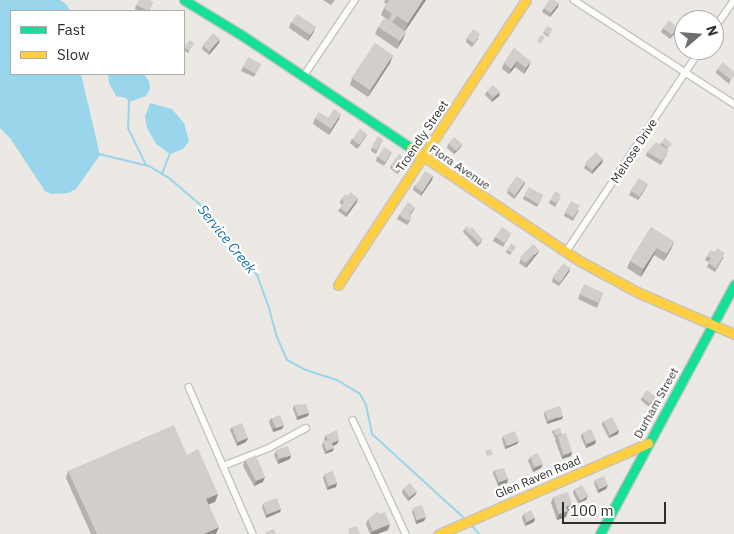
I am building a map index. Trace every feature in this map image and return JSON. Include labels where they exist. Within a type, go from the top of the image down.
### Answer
[{"type":"street","name":"Flora Avenue","points":[[184,0],[566,252],[622,284],[712,326],[734,334]]},
{"type":"street","points":[[303,78],[355,0]]},
{"type":"street","name":"Troendly Street","points":[[338,285],[526,0]]},
{"type":"street","points":[[574,0],[734,104]]},
{"type":"street","points":[[724,14],[734,0]]},
{"type":"street","name":"Melrose Drive","points":[[566,252],[693,60]]},
{"type":"street","name":"Durham Street","points":[[600,534],[734,285]]},
{"type":"street","points":[[189,387],[253,534]]},
{"type":"street","points":[[353,420],[406,534]]},
{"type":"street","points":[[224,466],[269,448],[306,428]]},
{"type":"street","name":"Glen Raven Road","points":[[438,534],[648,443]]},
{"type":"water","points":[[0,0],[60,0],[67,5],[70,10],[10,10],[10,75],[81,75],[100,155],[76,189],[68,193],[52,194],[45,191],[10,138],[0,128]]},
{"type":"water","points":[[108,75],[145,75],[149,81],[150,89],[146,96],[129,102],[126,98],[116,96],[109,83]]},
{"type":"water","points":[[150,103],[172,109],[184,123],[189,141],[183,149],[170,154],[156,144],[147,128],[145,117]]},
{"type":"building","points":[[139,0],[150,0],[153,2],[149,10],[136,5]]},
{"type":"building","points":[[389,0],[423,0],[408,23],[397,16],[392,22],[406,32],[400,41],[378,27],[384,18],[388,21],[392,14],[384,8]]},
{"type":"building","points":[[549,0],[559,3],[551,13],[544,8]]},
{"type":"building","points":[[297,14],[316,27],[310,35],[291,22]]},
{"type":"building","points":[[669,20],[674,24],[674,32],[672,35],[663,28]]},
{"type":"building","points":[[547,26],[552,29],[549,35],[543,32]]},
{"type":"building","points":[[473,29],[480,34],[474,43],[467,38]]},
{"type":"building","points":[[213,33],[220,39],[209,51],[203,45]]},
{"type":"building","points":[[541,35],[545,37],[540,44],[537,41]]},
{"type":"building","points":[[189,40],[194,43],[190,51],[185,48]]},
{"type":"building","points":[[375,43],[393,55],[370,90],[352,78]]},
{"type":"building","points":[[514,48],[531,61],[526,68],[517,61],[511,69],[504,63]]},
{"type":"building","points":[[248,57],[261,64],[256,74],[243,67]]},
{"type":"building","points":[[723,62],[734,72],[731,80],[717,69]]},
{"type":"building","points":[[493,85],[500,92],[493,98],[487,91]]},
{"type":"building","points":[[334,109],[341,114],[331,129],[315,118],[319,112],[328,118]]},
{"type":"building","points":[[360,129],[367,134],[360,145],[352,140]]},
{"type":"building","points":[[378,136],[383,139],[376,150],[371,147]]},
{"type":"building","points":[[454,137],[462,144],[456,151],[448,144]]},
{"type":"building","points":[[665,138],[672,144],[668,148],[661,143]]},
{"type":"building","points":[[656,142],[669,150],[662,161],[647,152]]},
{"type":"building","points":[[384,147],[392,152],[385,162],[378,157]]},
{"type":"building","points":[[596,152],[603,159],[592,170],[585,163]]},
{"type":"building","points":[[399,154],[407,160],[399,171],[391,165]]},
{"type":"building","points":[[425,171],[433,176],[423,192],[415,187]]},
{"type":"building","points":[[517,176],[525,182],[515,196],[507,190]]},
{"type":"building","points":[[639,178],[648,184],[640,197],[631,190]]},
{"type":"building","points":[[529,187],[543,195],[538,204],[524,196]]},
{"type":"building","points":[[555,191],[561,194],[557,203],[550,200]]},
{"type":"building","points":[[350,192],[358,198],[347,213],[340,208],[344,202],[341,199],[345,194],[348,196]]},
{"type":"building","points":[[571,201],[580,206],[573,217],[565,212]]},
{"type":"building","points":[[408,202],[415,207],[409,215],[412,217],[408,221],[399,215]]},
{"type":"building","points":[[467,226],[470,229],[472,227],[482,239],[479,243],[464,229]]},
{"type":"building","points":[[502,227],[511,233],[504,243],[495,237]]},
{"type":"building","points":[[651,227],[674,242],[667,254],[657,248],[643,269],[630,261]]},
{"type":"building","points":[[511,243],[516,247],[511,253],[507,250]]},
{"type":"building","points":[[533,244],[539,250],[525,263],[520,257]]},
{"type":"building","points":[[717,248],[725,253],[716,268],[708,263],[711,258],[707,256],[710,250],[715,252]]},
{"type":"building","points":[[563,263],[570,268],[560,283],[552,278]]},
{"type":"building","points":[[584,284],[603,293],[598,303],[579,294]]},
{"type":"building","points":[[647,390],[655,396],[650,403],[642,397]]},
{"type":"building","points":[[306,404],[309,413],[298,416],[294,405]]},
{"type":"building","points":[[560,406],[563,416],[548,420],[545,411]]},
{"type":"building","points":[[280,415],[284,425],[276,429],[272,418]]},
{"type":"building","points":[[612,417],[619,430],[610,435],[603,422]]},
{"type":"building","points":[[242,423],[248,438],[238,442],[232,427]]},
{"type":"building","points":[[174,425],[187,455],[198,449],[218,494],[206,499],[219,527],[204,534],[97,534],[68,471]]},
{"type":"building","points":[[560,428],[562,434],[555,436],[553,430]]},
{"type":"building","points":[[591,429],[596,440],[587,444],[582,433]]},
{"type":"building","points":[[337,430],[339,440],[332,443],[334,448],[327,451],[323,442],[328,440],[326,435]]},
{"type":"building","points":[[515,431],[519,441],[507,446],[503,436]]},
{"type":"building","points":[[566,433],[572,452],[564,455],[557,436]]},
{"type":"building","points":[[288,446],[291,455],[278,459],[276,450]]},
{"type":"building","points":[[491,449],[493,455],[487,457],[485,451]]},
{"type":"building","points":[[538,453],[543,464],[535,468],[530,457]]},
{"type":"building","points":[[256,455],[265,477],[256,481],[245,460]]},
{"type":"building","points":[[504,468],[508,479],[499,482],[494,470]]},
{"type":"building","points":[[333,471],[337,483],[328,486],[324,474]]},
{"type":"building","points":[[604,476],[608,485],[599,489],[595,480]]},
{"type":"building","points":[[410,483],[417,492],[410,497],[403,489]]},
{"type":"building","points":[[582,485],[588,496],[580,501],[574,489]]},
{"type":"building","points":[[568,492],[572,504],[566,507],[568,511],[559,514],[553,497]]},
{"type":"building","points":[[277,498],[281,509],[267,514],[263,503]]},
{"type":"building","points":[[422,505],[426,517],[417,520],[412,508]]},
{"type":"building","points":[[531,510],[535,518],[527,522],[523,514]]},
{"type":"building","points":[[378,511],[379,514],[385,512],[390,524],[373,531],[368,519]]},
{"type":"building","points":[[357,526],[360,534],[349,534],[348,529]]},
{"type":"building","points":[[274,529],[276,534],[266,534],[266,532]]},
{"type":"waterway","points":[[129,102],[128,128],[146,165]]},
{"type":"waterway","points":[[162,174],[170,153]]},
{"type":"waterway","name":"Service Creek","points":[[99,154],[149,166],[169,178],[204,208],[257,275],[276,335],[287,360],[306,370],[337,380],[360,394],[366,405],[372,434],[463,517]]},
{"type":"waterway","name":"Service Creek","points":[[471,525],[479,534]]},
{"type":"traffic: fast","points":[[184,0],[243,36],[411,148]]},
{"type":"traffic: fast","points":[[600,534],[734,285]]},
{"type":"traffic: slow","points":[[338,285],[526,0]]},
{"type":"traffic: slow","points":[[411,148],[580,261],[637,292],[734,334]]},
{"type":"traffic: slow","points":[[439,534],[648,443]]}]
